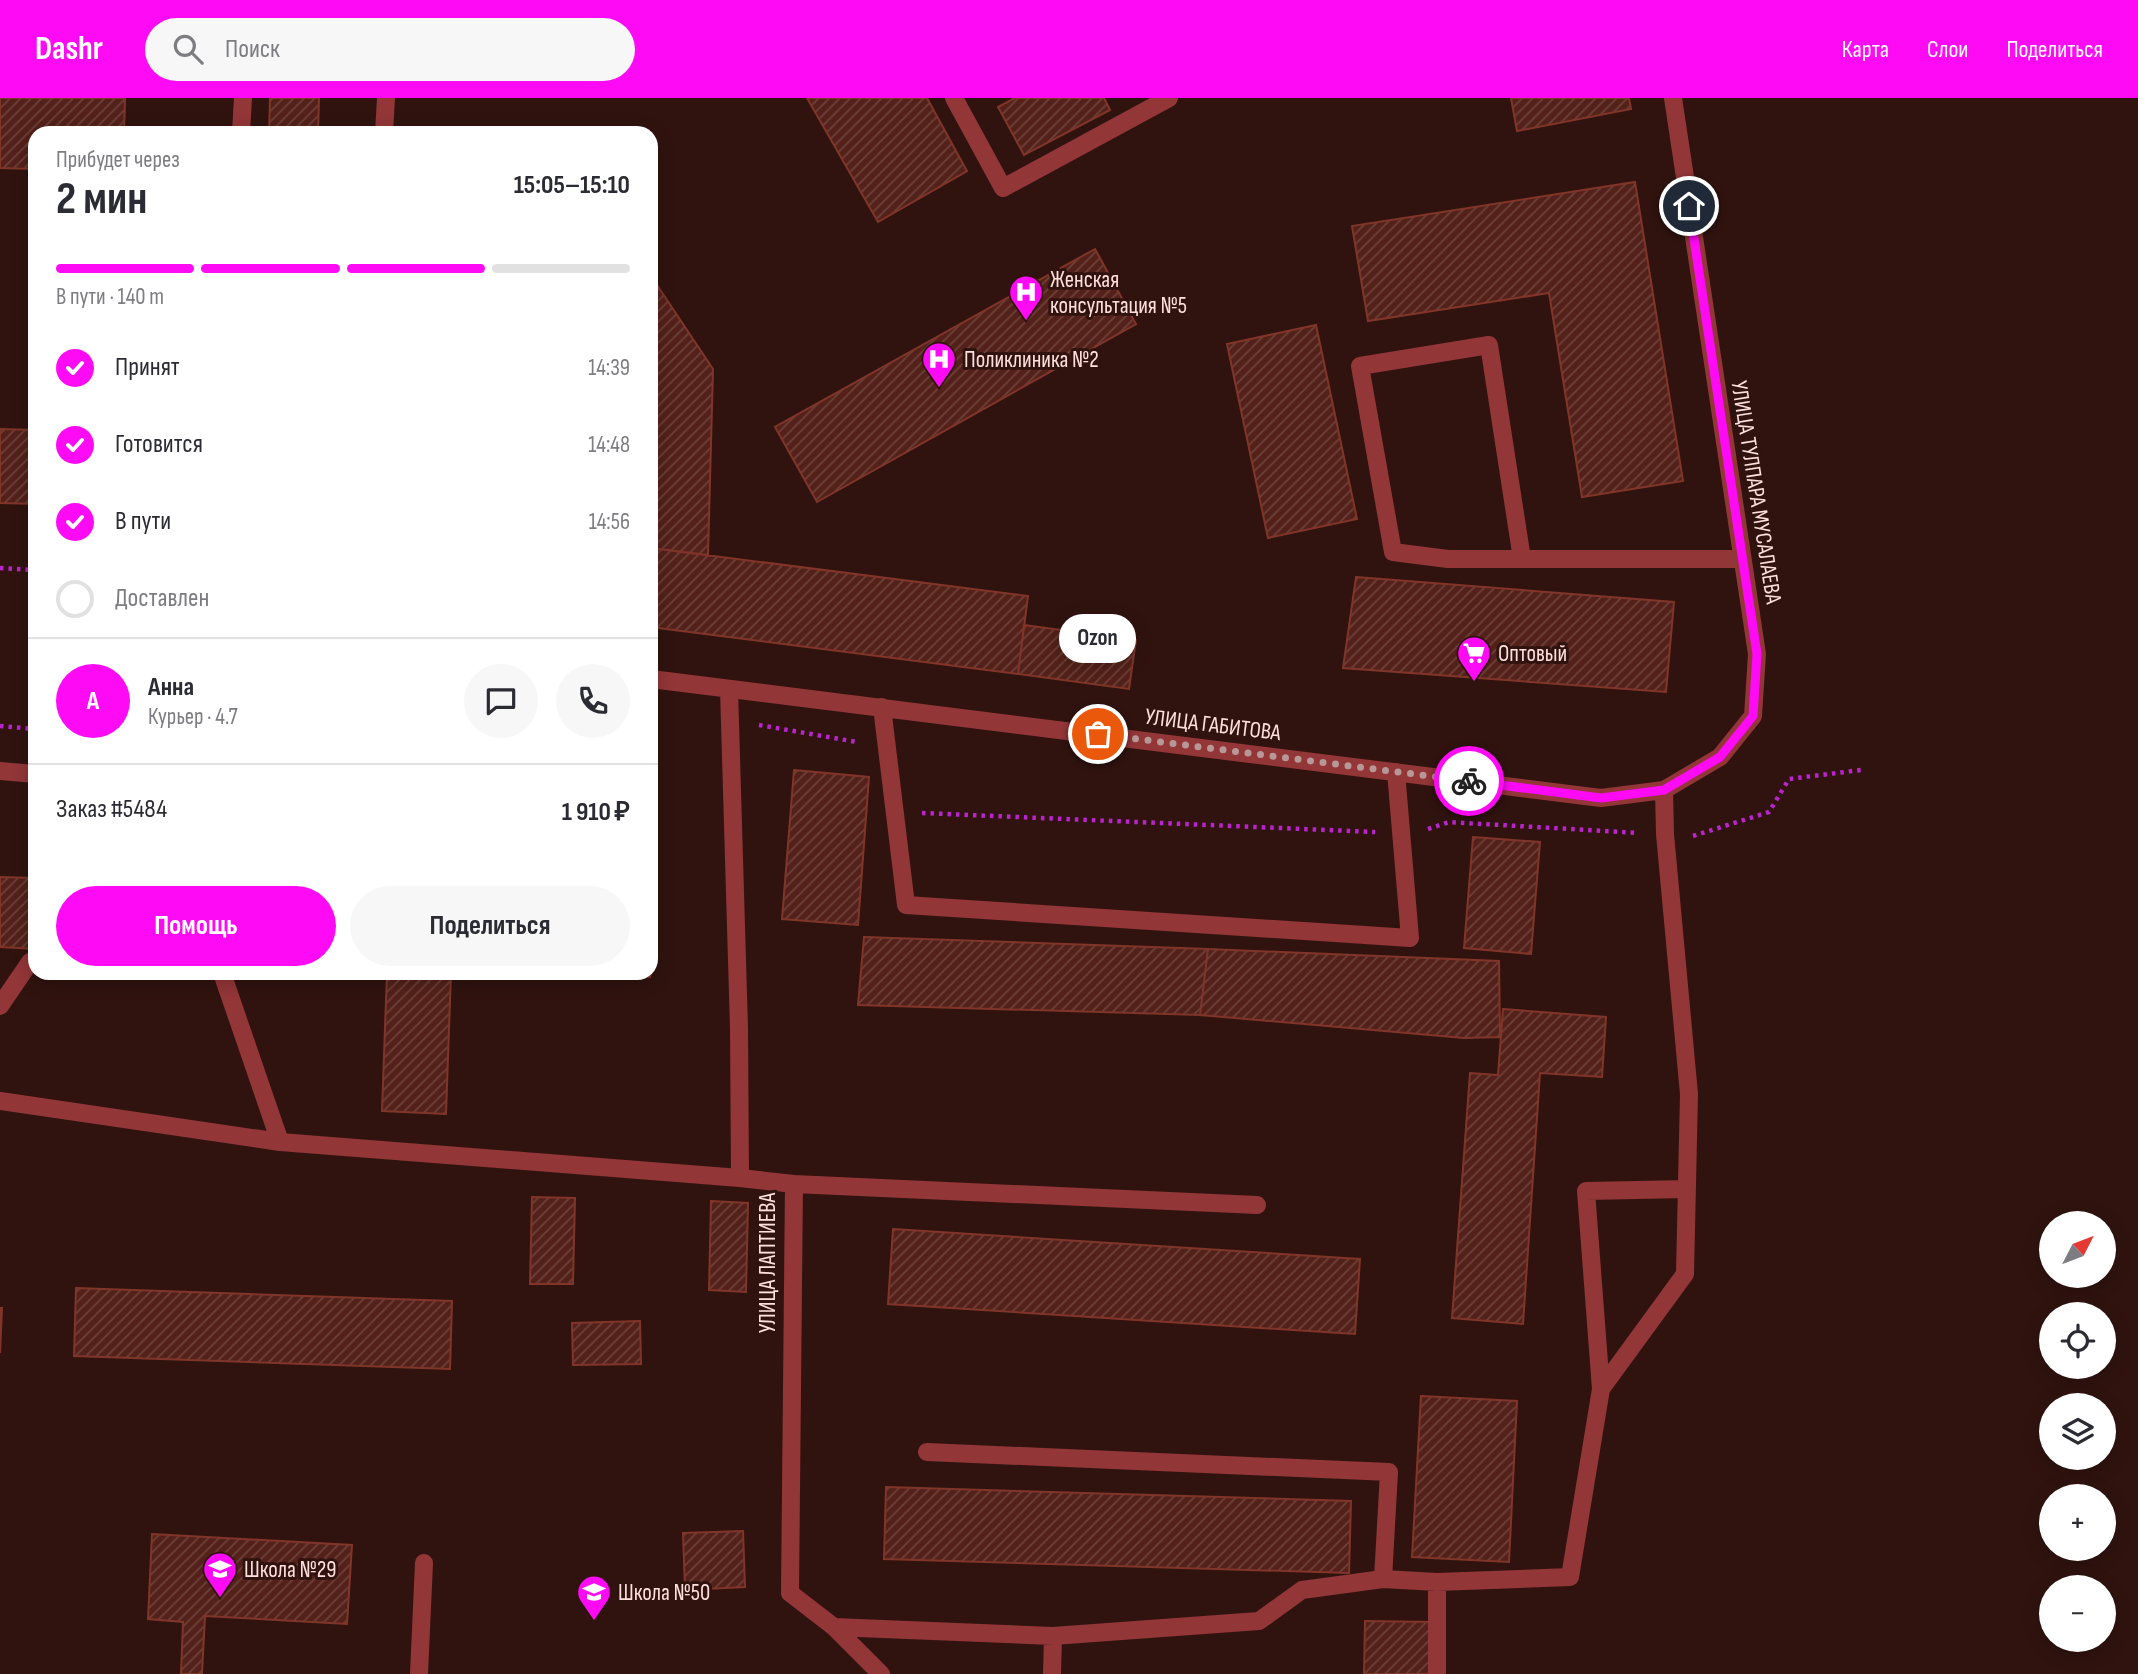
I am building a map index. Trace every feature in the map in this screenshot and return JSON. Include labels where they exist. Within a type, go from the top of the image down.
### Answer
[{"type":"street","points":[[241,126],[243,98]]},
{"type":"street","points":[[384,126],[386,98]]},
{"type":"street","points":[[954,98],[1003,188],[1169,98]]},
{"type":"street","name":"УЛИЦА ТУЛПАРА МУСАЛАЕВА","points":[[1601,798],[1664,790],[1720,757],[1753,716],[1757,654],[1673,98]]},
{"type":"street","points":[[1522,559],[1489,345],[1360,366],[1393,552],[1448,559],[1522,559],[1741,559]]},
{"type":"street","name":"УЛИЦА ГАБИТОВА","points":[[658,680],[1601,798]]},
{"type":"street","name":"УЛИЦА ЛАПТИЕВА","points":[[729,689],[739,1028],[740,1178],[794,1184],[790,1593],[834,1627],[881,1674]]},
{"type":"street","points":[[882,708],[906,905],[1410,938],[1396,772]]},
{"type":"street","points":[[0,771],[28,773]]},
{"type":"street","points":[[1601,1388],[1685,1274],[1689,1094],[1665,834],[1664,790]]},
{"type":"street","points":[[0,1006],[28,965]]},
{"type":"street","points":[[224,980],[280,1142]]},
{"type":"street","points":[[0,1101],[280,1142],[740,1178]]},
{"type":"street","points":[[794,1184],[1257,1205]]},
{"type":"street","points":[[834,1627],[1054,1636],[1259,1621],[1302,1590],[1383,1579],[1437,1582],[1570,1577],[1601,1388],[1586,1191],[1687,1189]]},
{"type":"street","points":[[927,1452],[1389,1472],[1383,1579]]},
{"type":"street","points":[[419,1674],[424,1563]]},
{"type":"street","points":[[1437,1582],[1437,1674]]},
{"type":"street","points":[[1052,1674],[1054,1636]]},
{"type":"path","points":[[0,568],[28,570]]},
{"type":"path","points":[[729,720],[864,743]]},
{"type":"path","points":[[0,726],[28,728]]},
{"type":"path","points":[[894,811],[1413,834],[1449,822],[1696,836],[1769,812],[1789,779],[1861,770]]},
{"type":"building","points":[[0,98],[125,98],[124,126],[28,126],[28,169],[0,168]]},
{"type":"building","points":[[270,98],[319,98],[318,126],[269,126]]},
{"type":"building","points":[[807,98],[927,98],[967,171],[878,222]]},
{"type":"building","points":[[1015,98],[1104,98],[1110,110],[1024,155],[998,107]]},
{"type":"building","points":[[1511,98],[1629,98],[1631,109],[1517,131]]},
{"type":"building","points":[[1635,182],[1683,481],[1582,497],[1549,293],[1368,321],[1352,226]]},
{"type":"building","points":[[1095,249],[1136,324],[817,502],[775,427]]},
{"type":"building","points":[[658,286],[713,369],[708,555],[658,549]]},
{"type":"building","points":[[1316,325],[1357,519],[1268,538],[1227,344]]},
{"type":"building","points":[[0,429],[28,430],[28,504],[0,503]]},
{"type":"building","points":[[658,549],[1028,596],[1018,674],[658,628]]},
{"type":"building","points":[[1356,577],[1674,602],[1666,692],[1343,668]]},
{"type":"building","points":[[1024,625],[1136,640],[1129,689],[1018,674]]},
{"type":"building","points":[[794,770],[869,777],[858,925],[782,919]]},
{"type":"building","points":[[1473,837],[1540,842],[1531,954],[1464,948]]},
{"type":"building","points":[[0,877],[28,878],[28,949],[0,947]]},
{"type":"building","points":[[864,937],[1208,949],[1200,1015],[858,1005]]},
{"type":"building","points":[[1208,949],[1499,961],[1500,1037],[1464,1038],[1200,1015]]},
{"type":"building","points":[[387,980],[451,980],[446,1114],[382,1111]]},
{"type":"building","points":[[1503,1009],[1606,1017],[1602,1077],[1540,1073],[1523,1324],[1452,1318],[1470,1073],[1498,1075]]},
{"type":"building","points":[[532,1197],[575,1198],[573,1284],[530,1284]]},
{"type":"building","points":[[711,1201],[748,1203],[746,1292],[709,1290]]},
{"type":"building","points":[[893,1229],[1360,1259],[1355,1334],[888,1304]]},
{"type":"building","points":[[76,1288],[452,1301],[450,1369],[74,1356]]},
{"type":"building","points":[[0,1308],[2,1308],[0,1353]]},
{"type":"building","points":[[640,1321],[641,1364],[573,1365],[572,1323]]},
{"type":"building","points":[[1421,1396],[1517,1401],[1509,1562],[1412,1557]]},
{"type":"building","points":[[886,1487],[1351,1501],[1349,1573],[884,1559]]},
{"type":"building","points":[[743,1531],[745,1587],[685,1590],[683,1533]]},
{"type":"building","points":[[152,1534],[352,1545],[347,1624],[205,1616],[202,1674],[181,1674],[183,1622],[148,1619]]},
{"type":"building","points":[[1365,1621],[1434,1622],[1434,1674],[1364,1674]]},
{"type":"way so far","points":[[1098,734],[1469,781]]},
{"type":"place","name":"Женская консультация №5","points":[[1026,322]]},
{"type":"place","name":"Поликлиника №2","points":[[939,389]]},
{"type":"place","name":"Оптовый","points":[[1474,683]]},
{"type":"place","name":"Ozon","points":[[1098,734]]},
{"type":"place","name":"Школа №29","points":[[220,1599]]},
{"type":"place","name":"Школа №50","points":[[594,1622]]},
{"type":"route","points":[[1469,781],[1601,798],[1664,790],[1720,757],[1753,716],[1757,654],[1689,206]]}]
